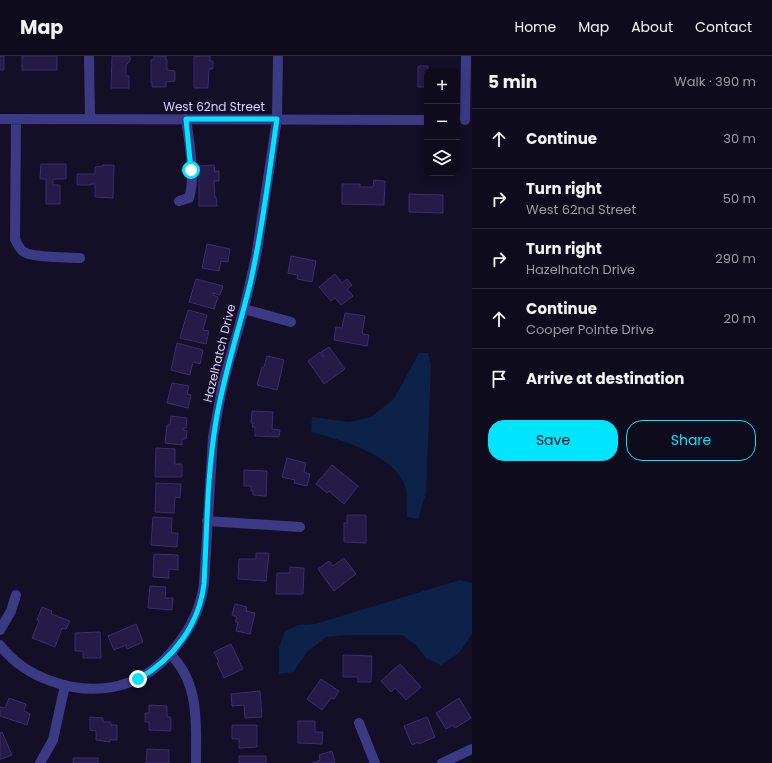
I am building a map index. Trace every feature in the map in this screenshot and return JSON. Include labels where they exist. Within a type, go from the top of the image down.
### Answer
[{"type":"street","points":[[89,56],[90,119]]},
{"type":"street","name":"Hazelhatch Drive","points":[[0,645],[10,656],[28,670],[43,678],[77,688],[100,689],[117,687],[144,676],[170,654],[189,630],[200,602],[204,584],[211,456],[216,419],[256,257],[277,119],[278,56]]},
{"type":"street","points":[[465,120],[466,56]]},
{"type":"street","name":"West 62nd Street","points":[[0,119],[424,120]]},
{"type":"street","points":[[16,119],[15,239],[23,251],[30,254],[80,258]]},
{"type":"street","points":[[179,201],[189,198],[191,190],[191,170],[186,119]]},
{"type":"street","points":[[244,309],[291,322]]},
{"type":"street","points":[[207,521],[300,527]]},
{"type":"street","points":[[0,630],[11,611],[16,595]]},
{"type":"street","points":[[170,654],[185,673],[194,697],[196,715],[196,763]]},
{"type":"street","points":[[40,763],[53,740],[65,685]]},
{"type":"street","points":[[359,723],[376,763]]},
{"type":"street","points":[[442,763],[472,749]]},
{"type":"water","points":[[419,353],[428,353],[431,365],[426,493],[418,519],[407,517],[405,486],[399,475],[390,465],[365,450],[351,444],[311,432],[312,417],[349,422],[371,417],[394,399]]},
{"type":"water","points":[[460,580],[472,583],[472,634],[459,653],[441,665],[426,658],[416,645],[402,635],[348,635],[326,637],[308,651],[293,672],[279,674],[279,648],[285,631],[298,625],[315,624]]},
{"type":"building","points":[[0,56],[4,56],[4,70],[0,70]]},
{"type":"building","points":[[22,56],[57,56],[57,70],[22,70]]},
{"type":"building","points":[[112,56],[130,56],[130,61],[126,65],[126,76],[129,76],[129,88],[111,88]]},
{"type":"building","points":[[154,56],[166,56],[167,70],[175,71],[175,81],[166,82],[166,87],[152,87],[151,60],[154,60]]},
{"type":"building","points":[[194,56],[210,56],[210,61],[213,61],[213,69],[209,69],[208,88],[194,88]]},
{"type":"building","points":[[418,66],[428,66],[428,68],[424,68],[424,87],[418,87]]},
{"type":"building","points":[[41,164],[66,164],[66,179],[53,179],[53,185],[60,185],[60,204],[46,204],[46,179],[40,179]]},
{"type":"building","points":[[114,165],[113,198],[95,197],[95,184],[77,185],[77,174],[95,174],[95,167]]},
{"type":"building","points":[[214,165],[215,172],[219,171],[219,181],[214,181],[217,206],[199,206],[199,166]]},
{"type":"building","points":[[374,180],[385,181],[384,205],[342,204],[342,184],[360,184],[360,187],[373,187]]},
{"type":"building","points":[[409,194],[443,195],[443,213],[409,212]]},
{"type":"building","points":[[207,244],[230,249],[228,262],[221,261],[219,271],[202,268]]},
{"type":"building","points":[[291,256],[316,261],[312,282],[297,279],[298,275],[288,273]]},
{"type":"building","points":[[335,274],[342,283],[347,279],[352,285],[347,289],[353,296],[341,305],[335,298],[331,301],[319,287]]},
{"type":"building","points":[[196,279],[223,286],[220,295],[213,293],[213,295],[218,297],[214,309],[189,302]]},
{"type":"building","points":[[188,310],[207,315],[203,330],[209,331],[206,344],[180,338]]},
{"type":"building","points":[[345,313],[365,316],[362,334],[369,335],[367,346],[334,340],[336,327],[342,328]]},
{"type":"building","points":[[177,343],[203,350],[200,364],[193,362],[190,375],[171,370]]},
{"type":"building","points":[[329,347],[345,369],[324,384],[308,361],[320,352],[323,357],[324,356],[321,352]]},
{"type":"building","points":[[267,356],[284,360],[277,390],[257,385]]},
{"type":"building","points":[[172,383],[189,386],[187,394],[191,395],[188,408],[167,403]]},
{"type":"building","points":[[252,411],[273,412],[272,429],[280,430],[279,437],[255,436],[255,427],[252,427],[253,423],[251,423]]},
{"type":"building","points":[[171,416],[187,418],[186,428],[183,428],[183,430],[187,431],[186,439],[182,439],[182,445],[165,443],[167,425],[170,425]]},
{"type":"building","points":[[156,448],[175,449],[175,464],[182,464],[182,477],[155,477]]},
{"type":"building","points":[[287,458],[306,463],[304,472],[310,474],[307,486],[294,483],[295,480],[282,477]]},
{"type":"building","points":[[332,465],[358,486],[344,504],[329,491],[327,493],[316,484]]},
{"type":"building","points":[[244,470],[267,471],[266,496],[253,495],[251,486],[244,486]]},
{"type":"building","points":[[156,483],[181,484],[180,498],[175,497],[174,513],[155,512]]},
{"type":"building","points":[[347,515],[366,515],[366,543],[344,542],[344,523],[347,523]]},
{"type":"building","points":[[153,517],[172,518],[171,533],[178,533],[177,547],[151,545]]},
{"type":"building","points":[[256,553],[269,553],[266,581],[238,579],[239,559],[256,559]]},
{"type":"building","points":[[154,554],[178,555],[178,570],[169,569],[169,578],[153,577]]},
{"type":"building","points":[[344,558],[356,574],[334,591],[318,569],[329,561],[333,566]]},
{"type":"building","points":[[290,567],[304,568],[303,594],[276,594],[277,573],[290,573]]},
{"type":"building","points":[[150,586],[166,587],[165,598],[173,598],[172,610],[148,608]]},
{"type":"building","points":[[235,604],[247,607],[246,611],[255,613],[250,634],[236,631],[238,622],[235,622],[237,617],[232,615]]},
{"type":"building","points":[[42,607],[52,611],[51,614],[70,621],[66,629],[62,628],[55,647],[32,638],[39,621],[37,620]]},
{"type":"building","points":[[136,624],[143,642],[127,649],[126,645],[114,650],[108,636]]},
{"type":"building","points":[[100,632],[101,658],[83,658],[83,651],[75,651],[75,633]]},
{"type":"building","points":[[231,644],[243,669],[224,678],[214,652]]},
{"type":"building","points":[[343,655],[372,656],[371,682],[358,682],[358,677],[343,677]]},
{"type":"building","points":[[400,664],[421,687],[406,700],[395,688],[391,692],[381,681]]},
{"type":"building","points":[[321,679],[339,691],[334,699],[331,698],[322,710],[307,699]]},
{"type":"building","points":[[260,691],[262,717],[245,718],[244,705],[232,706],[231,694]]},
{"type":"building","points":[[9,698],[26,704],[24,711],[30,714],[27,725],[0,716],[0,707],[5,708]]},
{"type":"building","points":[[459,698],[471,718],[455,728],[453,725],[446,729],[436,713]]},
{"type":"building","points":[[149,705],[167,706],[167,717],[171,717],[171,731],[149,730],[149,722],[145,722],[145,713],[149,713]]},
{"type":"building","points":[[90,717],[103,718],[103,722],[111,722],[111,725],[117,725],[117,740],[110,740],[110,742],[96,740],[96,731],[90,730]]},
{"type":"building","points":[[427,717],[435,737],[419,744],[418,742],[412,745],[404,726]]},
{"type":"building","points":[[298,721],[315,721],[315,732],[323,732],[322,744],[298,743]]},
{"type":"building","points":[[232,725],[257,725],[257,747],[239,748],[239,739],[232,739]]},
{"type":"building","points":[[2,732],[12,755],[0,759],[0,733]]},
{"type":"building","points":[[147,749],[169,750],[169,763],[146,763]]},
{"type":"building","points":[[332,751],[335,763],[312,763],[320,760],[319,755]]},
{"type":"building","points":[[239,756],[266,756],[266,763],[239,763]]},
{"type":"building","points":[[73,758],[98,758],[98,763],[73,763]]},
{"type":"route","points":[[138,679],[153,670],[178,645],[189,630],[199,608],[202,596],[213,437],[219,401],[244,309],[256,257],[277,119],[186,119],[191,170]]}]
